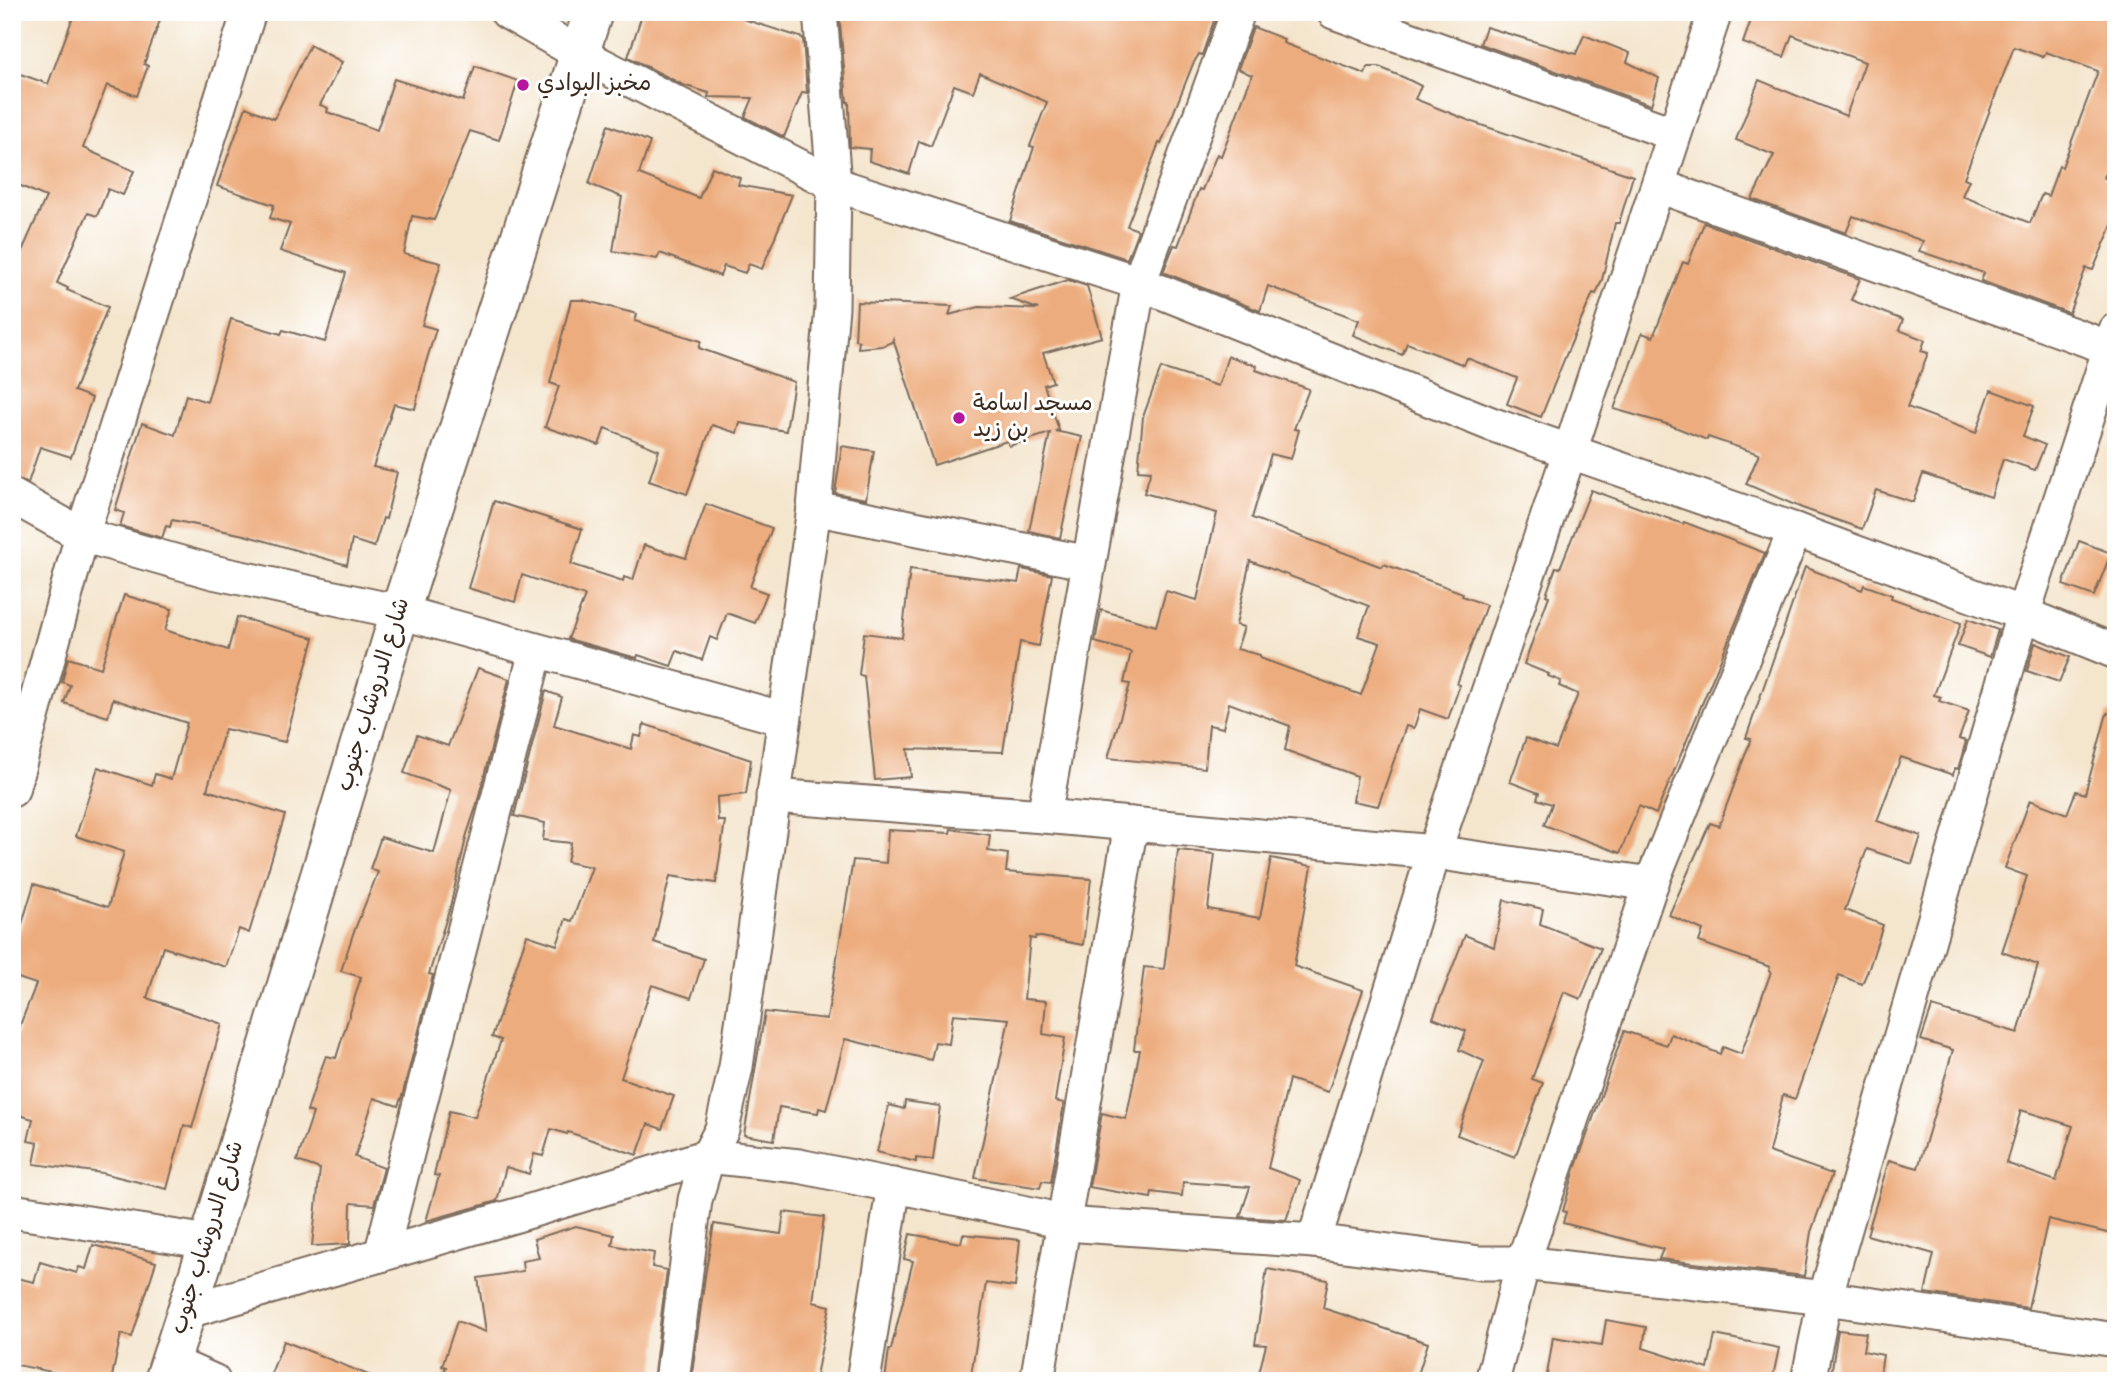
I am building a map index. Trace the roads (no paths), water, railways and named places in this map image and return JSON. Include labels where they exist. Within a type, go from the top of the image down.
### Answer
[{"type":"street","points":[[12,790],[82,535],[249,12]]},
{"type":"street","points":[[507,12],[580,54],[834,184],[1139,283],[1491,424],[1795,530],[2023,614],[2116,652]]},
{"type":"street","name":"شارع الدروشاب جنوب","points":[[167,1372],[400,612],[593,12]]},
{"type":"street","points":[[672,1381],[695,1200],[708,1156],[722,1129],[736,1067],[814,508],[832,308],[834,184],[820,12]]},
{"type":"street","points":[[1044,816],[1139,283],[1238,12]]},
{"type":"street","points":[[1334,12],[1674,134]]},
{"type":"street","points":[[1314,1241],[1434,852],[1659,186],[1714,12]]},
{"type":"street","points":[[1659,186],[2113,339],[2023,614],[1825,1298],[1808,1381]]},
{"type":"street","points":[[12,496],[82,535],[213,572],[400,612],[784,719]]},
{"type":"street","points":[[814,508],[1089,563]]},
{"type":"street","points":[[1492,1381],[1523,1264],[1651,884],[1795,530]]},
{"type":"street","points":[[381,1255],[536,651]]},
{"type":"street","points":[[773,796],[1044,816],[1434,852],[1651,884]]},
{"type":"street","points":[[1037,1381],[1131,824]]},
{"type":"street","points":[[185,1312],[708,1156],[799,1166],[1041,1216],[1065,1224],[1314,1241],[1480,1263],[1523,1264],[1825,1298],[2116,1340]]},
{"type":"street","points":[[863,1381],[894,1185]]},
{"type":"street","points":[[12,1211],[209,1242]]},
{"type":"street","points":[[167,1372],[213,1381]]},
{"type":"place","name":"مخبز البوادي","points":[[523,85]]},
{"type":"place","name":"مسجد اسامة بن زيد","points":[[959,418]]}]
